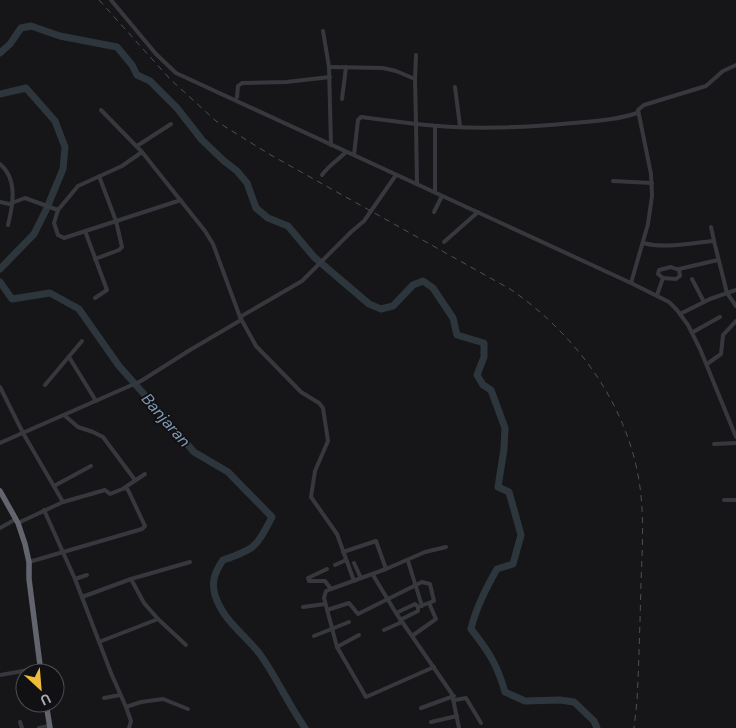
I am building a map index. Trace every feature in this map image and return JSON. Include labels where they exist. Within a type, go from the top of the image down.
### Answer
[{"type":"highway","points":[[0,491],[24,538],[29,562],[29,579],[40,663]]},
{"type":"highway","points":[[47,713],[49,727]]},
{"type":"street","points":[[111,0],[156,54],[176,73],[631,282],[669,302],[693,332],[730,423],[735,429],[736,437]]},
{"type":"street","points":[[323,31],[330,77],[331,144]]},
{"type":"street","points":[[416,55],[417,184]]},
{"type":"street","points":[[631,282],[650,215],[652,183],[647,150],[637,113],[639,108],[706,86],[723,71],[736,65]]},
{"type":"street","points":[[329,67],[383,68],[415,79]]},
{"type":"street","points":[[342,99],[346,67]]},
{"type":"street","points":[[237,97],[238,86],[242,83],[286,82],[330,77]]},
{"type":"street","points":[[455,87],[460,126]]},
{"type":"street","points":[[101,110],[137,146],[201,225],[213,244],[240,318],[252,341],[270,362],[301,392],[323,408],[328,441],[315,471],[311,496],[337,534],[354,581]]},
{"type":"street","points":[[354,156],[358,120],[361,117],[435,126],[544,126],[620,118],[637,113]]},
{"type":"street","points":[[137,146],[171,124]]},
{"type":"street","points":[[435,126],[435,192]]},
{"type":"street","points":[[142,152],[122,166],[78,186],[56,209],[54,223],[59,236],[64,238],[181,200]]},
{"type":"street","points":[[322,175],[330,165],[346,152]]},
{"type":"street","points":[[0,164],[5,168],[10,179],[13,202],[8,225]]},
{"type":"street","points":[[0,170],[5,168]]},
{"type":"street","points":[[0,443],[141,381],[299,283],[364,221],[396,175]]},
{"type":"street","points":[[95,259],[122,248],[116,221],[99,176]]},
{"type":"street","points":[[613,182],[652,183]]},
{"type":"street","points":[[434,212],[442,196]]},
{"type":"street","points":[[0,202],[8,204],[25,198],[56,209]]},
{"type":"street","points":[[444,242],[478,212]]},
{"type":"street","points":[[711,227],[727,293],[736,306]]},
{"type":"street","points":[[85,231],[107,290],[95,298]]},
{"type":"street","points":[[643,242],[652,245],[675,245],[714,241]]},
{"type":"street","points":[[679,269],[678,278],[663,278],[658,274],[659,270],[671,266],[676,270],[679,269],[718,260]]},
{"type":"street","points":[[657,295],[663,278]]},
{"type":"street","points":[[692,279],[704,302]]},
{"type":"street","points":[[680,314],[704,302],[736,290]]},
{"type":"street","points":[[693,332],[720,317]]},
{"type":"street","points":[[706,364],[721,354],[724,332],[736,321]]},
{"type":"street","points":[[45,385],[82,341]]},
{"type":"street","points":[[70,357],[96,401]]},
{"type":"street","points":[[0,387],[23,433],[62,502]]},
{"type":"street","points":[[64,415],[78,427],[102,437],[135,480]]},
{"type":"street","points":[[730,423],[736,424]]},
{"type":"street","points":[[714,444],[736,442]]},
{"type":"street","points":[[54,486],[92,466]]},
{"type":"street","points":[[0,528],[62,502],[105,490],[110,494],[124,488],[145,474]]},
{"type":"street","points":[[29,562],[144,527],[128,490],[124,488]]},
{"type":"street","points":[[724,500],[736,500]]},
{"type":"street","points":[[44,510],[75,579],[126,707],[131,721],[129,728]]},
{"type":"street","points":[[343,552],[376,541],[386,569]]},
{"type":"street","points":[[434,667],[367,698],[337,647],[325,604],[325,595],[326,591],[331,589],[373,575],[426,552],[446,547]]},
{"type":"street","points":[[335,565],[346,560]]},
{"type":"street","points":[[384,630],[418,611],[420,606],[416,585],[408,561]]},
{"type":"street","points":[[82,597],[131,578],[190,562]]},
{"type":"street","points":[[354,563],[361,578]]},
{"type":"street","points":[[327,569],[308,578],[309,581],[325,581],[331,589]]},
{"type":"street","points":[[75,579],[87,575]]},
{"type":"street","points":[[373,575],[401,621],[454,698],[459,728]]},
{"type":"street","points":[[131,578],[144,603],[186,645]]},
{"type":"street","points":[[327,610],[350,603],[358,614],[422,582],[431,585],[434,600],[420,606],[415,604],[396,613]]},
{"type":"street","points":[[412,636],[436,620],[429,603]]},
{"type":"street","points":[[303,607],[325,604]]},
{"type":"street","points":[[99,642],[158,619]]},
{"type":"street","points":[[314,636],[349,622]]},
{"type":"street","points":[[337,647],[360,635]]},
{"type":"street","points":[[0,668],[1,674],[15,673]]},
{"type":"street","points":[[104,698],[120,695]]},
{"type":"street","points":[[421,708],[454,698],[466,698],[480,724]]},
{"type":"street","points":[[126,707],[141,702],[163,699],[188,708]]},
{"type":"street","points":[[431,722],[457,716]]},
{"type":"street","points":[[20,722],[22,728]]},
{"type":"street","points":[[39,728],[49,727]]},
{"type":"waterway","points":[[0,53],[10,44],[21,28],[31,26],[60,36],[117,47],[132,65],[137,75],[150,81],[177,108],[202,140],[237,171],[247,183],[256,208],[268,218],[288,226],[314,257],[369,304],[381,309],[393,306],[413,285],[423,281],[433,288],[453,318],[457,335],[484,343],[484,357],[477,375],[483,385],[491,390],[505,428],[498,487],[509,492],[521,535],[513,564],[497,569],[482,598],[471,629],[492,659],[505,692],[525,701],[560,700],[574,702],[594,721],[597,728]]},
{"type":"waterway","name":"Banjaran","points":[[0,94],[26,88],[55,121],[65,147],[63,169],[34,234],[0,269]]},
{"type":"waterway","name":"Banjaran","points":[[0,282],[12,299],[50,293],[79,309],[119,366],[194,452],[228,472],[272,517],[254,546],[223,560],[214,577],[213,585],[218,604],[223,612],[259,653],[305,728]]},
{"type":"railway","points":[[99,0],[170,79],[216,121],[269,154],[510,289],[558,329],[580,353],[614,406],[627,435],[636,465],[641,496],[642,550],[638,686],[634,728]]}]
